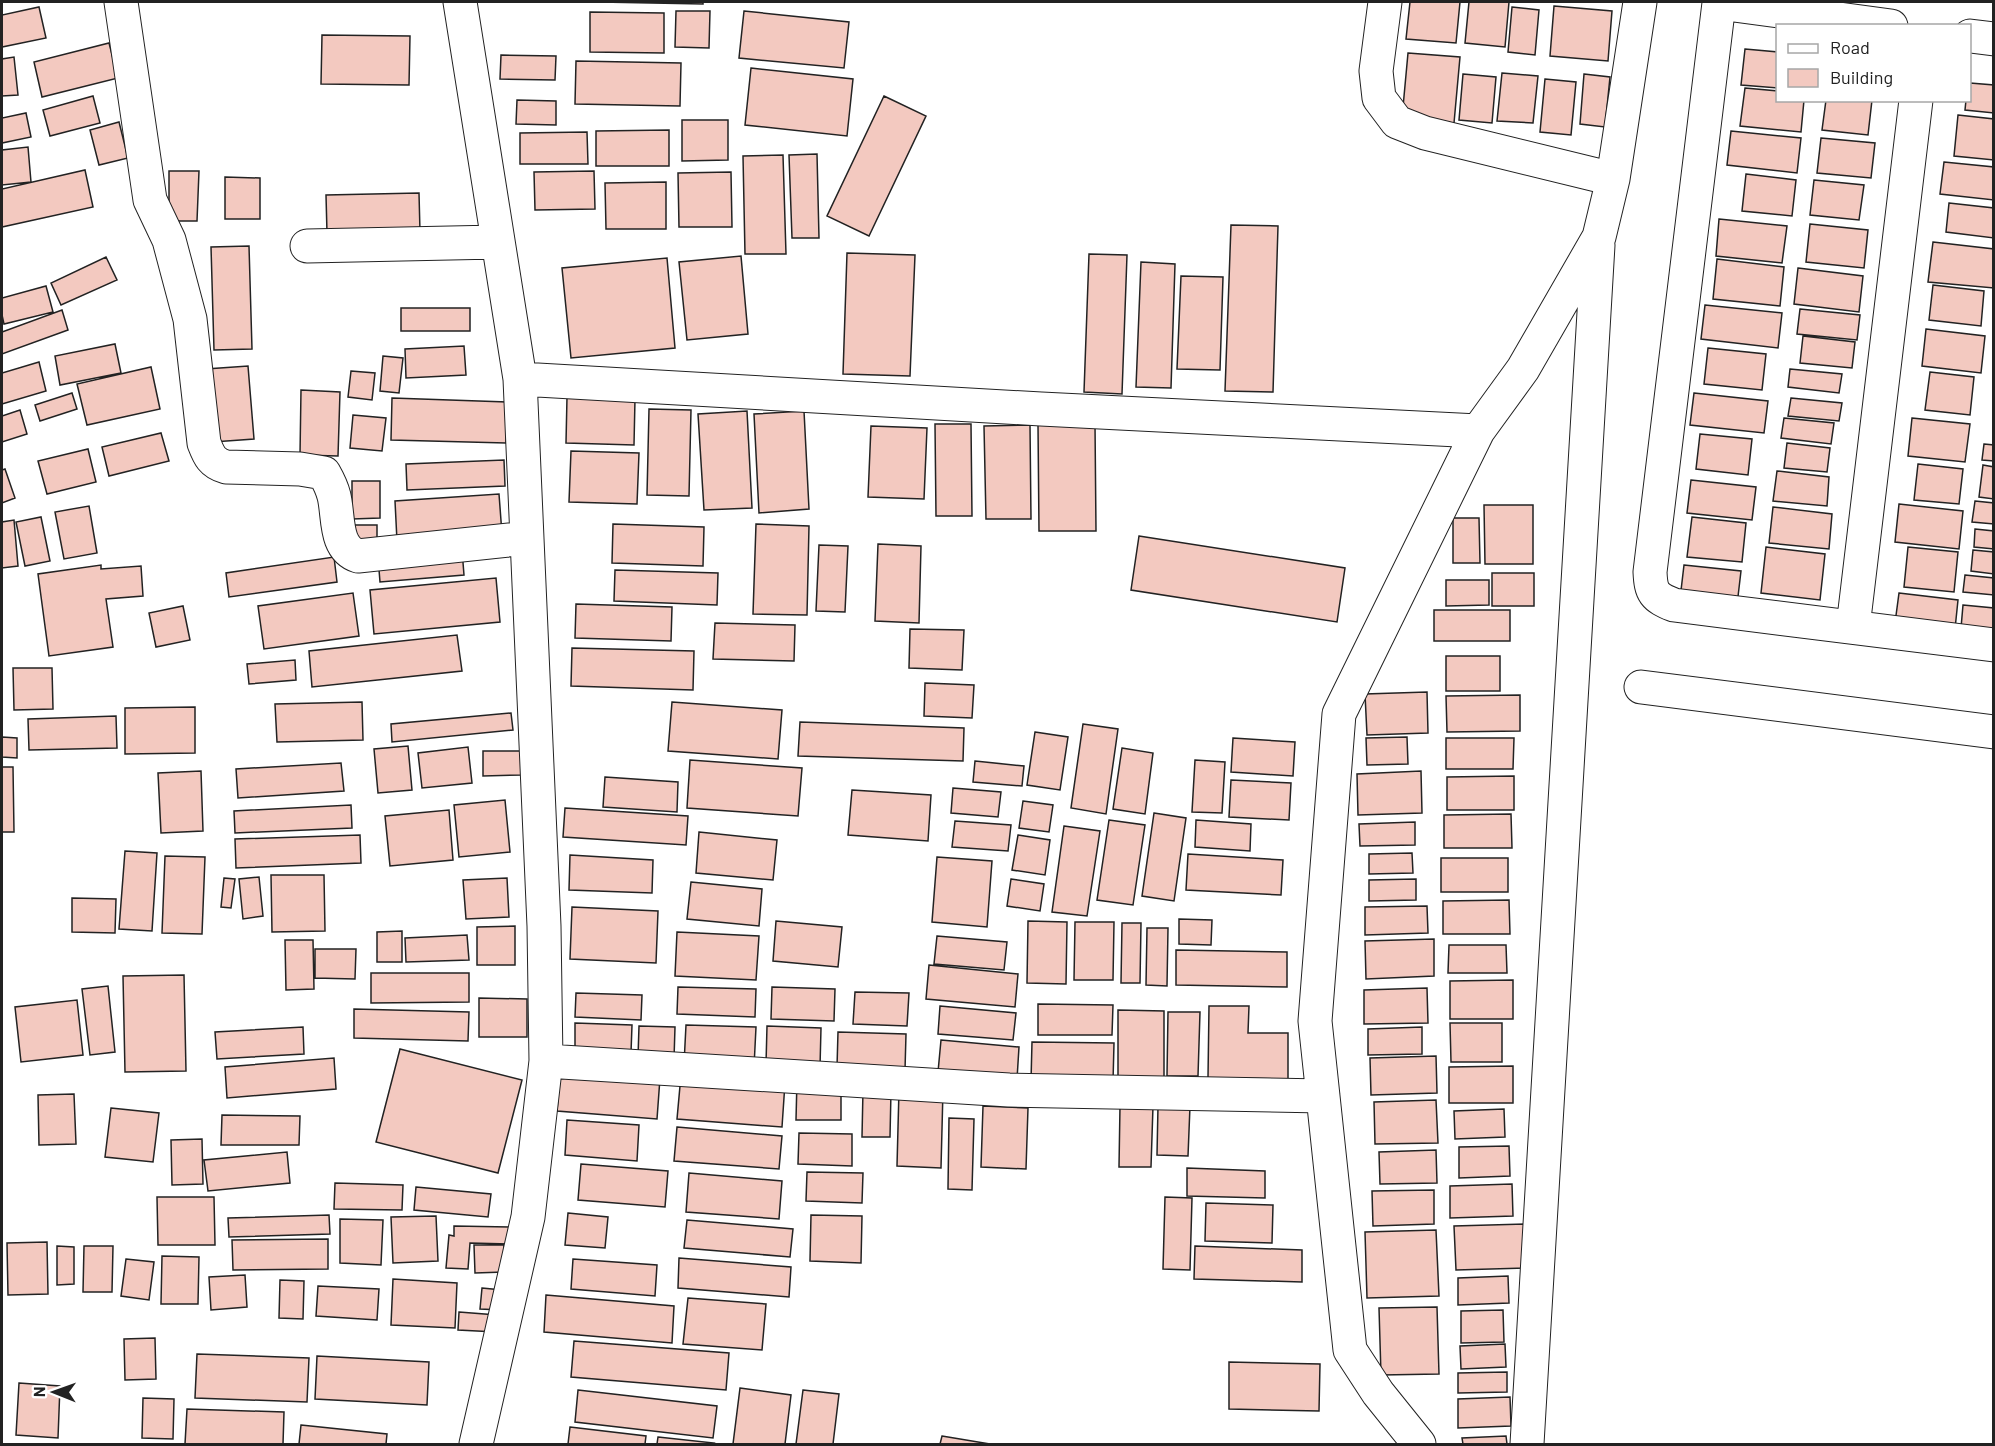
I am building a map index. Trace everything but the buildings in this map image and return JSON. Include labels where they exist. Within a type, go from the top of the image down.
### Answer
[{"type":"street","points":[[122,2],[150,200],[169,240],[190,319],[204,443],[210,457],[216,464],[226,467],[300,469],[324,473],[334,493],[340,538],[349,553],[357,556],[527,538]]},
{"type":"street","points":[[460,2],[520,379],[544,926],[546,1061],[528,1217],[476,1444]]},
{"type":"street","points":[[1385,2],[1376,71],[1379,99],[1397,122],[1425,132],[1613,179]]},
{"type":"street","points":[[1527,1444],[1599,237],[1613,179],[1640,2]]},
{"type":"street","points":[[1877,24],[1719,2],[1651,560],[1651,588],[1658,598],[1674,605],[1994,645]]},
{"type":"street","points":[[1971,36],[1994,39]]},
{"type":"street","points":[[1853,627],[1916,102]]},
{"type":"street","points":[[1419,1444],[1378,1393],[1350,1350],[1315,1021],[1339,714],[1478,431],[1523,369],[1599,237]]},
{"type":"street","points":[[308,246],[498,242]]},
{"type":"street","points":[[520,379],[1478,431]]},
{"type":"street","points":[[1641,687],[1994,732]]},
{"type":"street","points":[[546,1061],[1009,1090],[1323,1096]]}]
